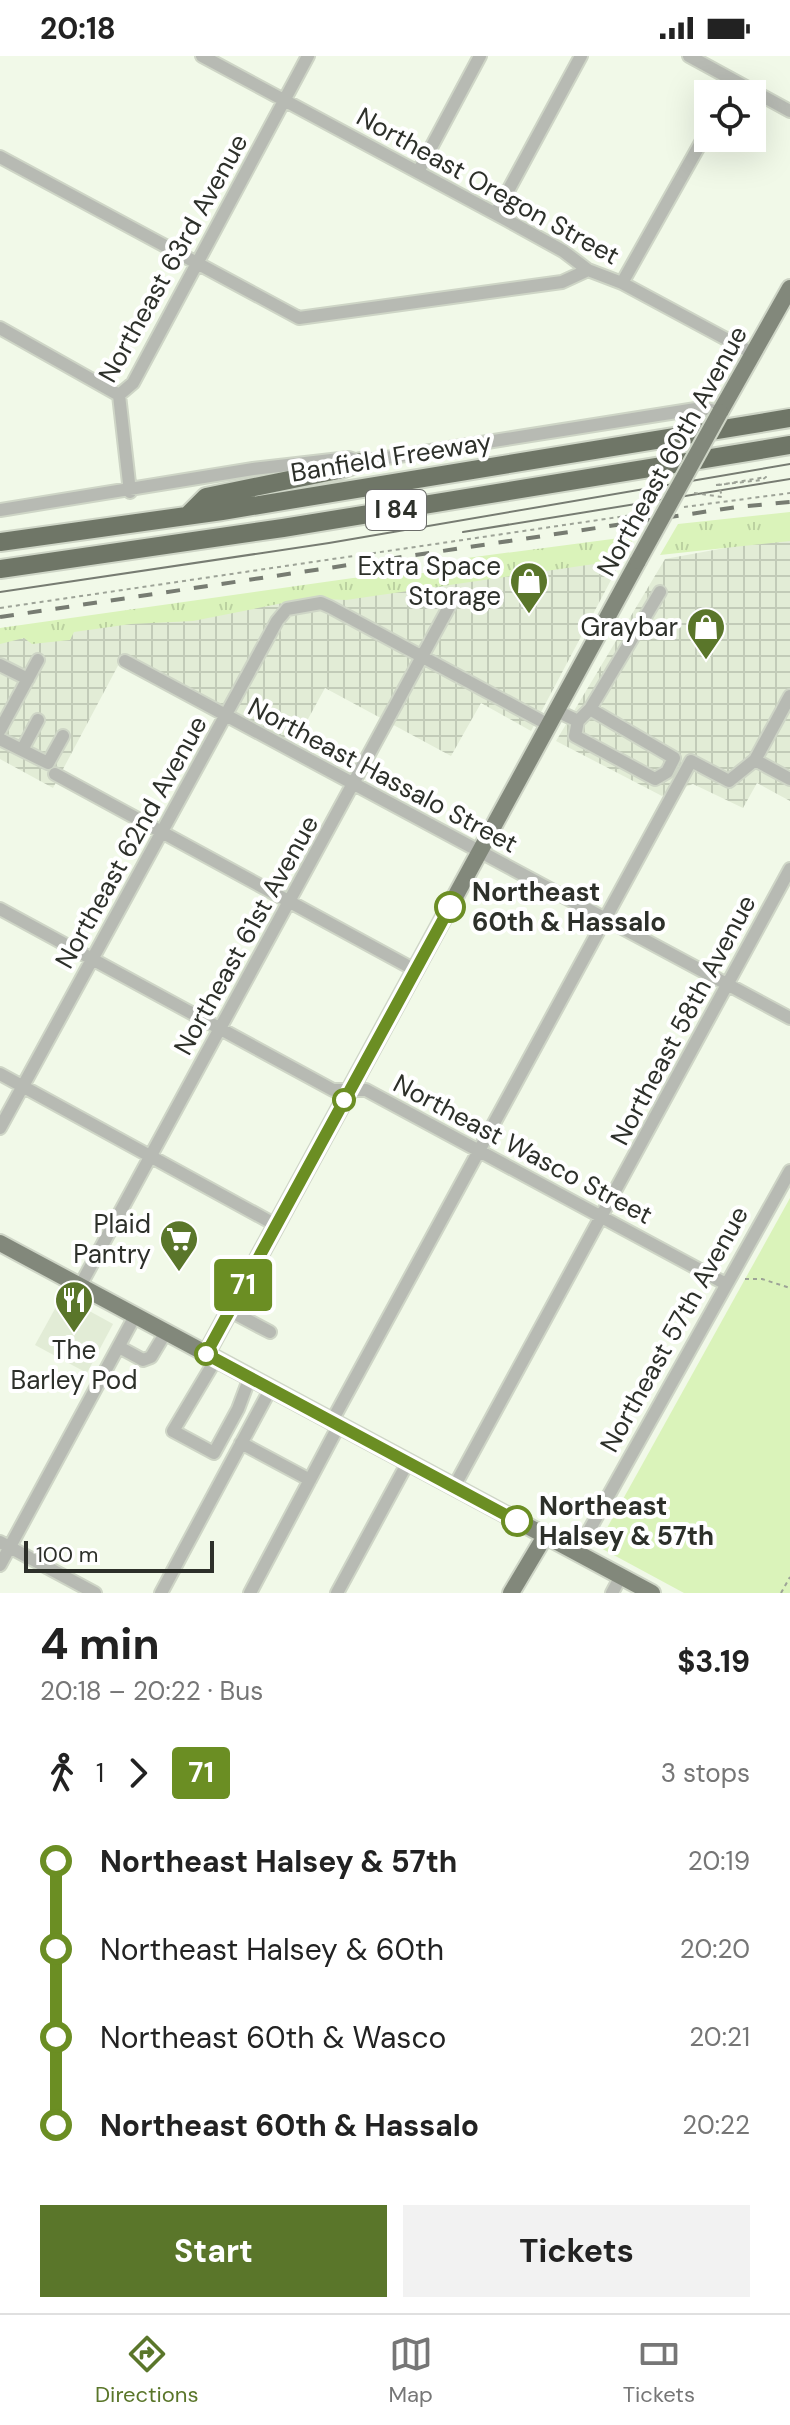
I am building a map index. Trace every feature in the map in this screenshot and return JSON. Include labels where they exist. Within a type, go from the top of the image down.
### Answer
[{"type":"highway","name":"Banfield Freeway","points":[[0,542],[790,418]]},
{"type":"highway","name":"Banfield Freeway","points":[[0,569],[297,526],[790,445]]},
{"type":"highway","points":[[189,514],[206,497],[338,470],[361,462]]},
{"type":"main road","name":"Northeast 60th Avenue","points":[[211,1356],[230,1311],[276,1225],[790,288]]},
{"type":"main road","points":[[1,1245],[652,1593]]},
{"type":"main road","points":[[511,1593],[545,1536]]},
{"type":"street","name":"Northeast Oregon Street","points":[[202,56],[496,213],[563,251],[588,270],[622,283],[754,354]]},
{"type":"street","name":"Northeast 63rd Avenue","points":[[130,492],[119,395],[133,383],[308,56]]},
{"type":"street","points":[[418,172],[480,56]]},
{"type":"street","points":[[496,213],[581,56]]},
{"type":"street","points":[[689,56],[734,80]]},
{"type":"street","points":[[766,98],[790,111]]},
{"type":"street","points":[[622,283],[696,152]]},
{"type":"street","points":[[0,157],[299,318],[562,282],[588,270]]},
{"type":"street","points":[[0,328],[119,395]]},
{"type":"street","points":[[0,510],[130,492],[253,469],[349,458],[361,462],[702,408],[720,412]]},
{"type":"street","points":[[590,709],[670,752],[674,758],[667,772],[655,779],[575,736],[578,721],[590,709],[660,592]]},
{"type":"street","name":"Northeast 62nd Avenue","points":[[0,1128],[287,609],[321,603],[422,656]]},
{"type":"street","name":"Northeast 61st Avenue","points":[[80,1286],[450,605]]},
{"type":"street","points":[[422,656],[553,718],[578,721]]},
{"type":"street","points":[[0,730],[38,660]]},
{"type":"street","name":"Northeast Hassalo Street","points":[[125,661],[790,1018]]},
{"type":"street","points":[[0,665],[28,679]]},
{"type":"street","points":[[250,1593],[478,1150],[691,761],[729,781],[755,760],[790,696]]},
{"type":"street","points":[[22,750],[38,720]]},
{"type":"street","points":[[0,739],[48,763],[63,736]]},
{"type":"street","points":[[755,760],[790,779]]},
{"type":"street","points":[[55,774],[415,970]]},
{"type":"street","name":"Northeast 58th Avenue","points":[[454,1487],[790,869]]},
{"type":"street","name":"Northeast Wasco Street","points":[[0,909],[333,1090],[366,1090],[726,1284]]},
{"type":"street","points":[[0,1074],[276,1225]]},
{"type":"street","name":"Northeast 57th Avenue","points":[[577,1552],[790,1171]]},
{"type":"street","points":[[230,1311],[270,1332]]},
{"type":"street","points":[[0,1565],[5,1545],[135,1316]]},
{"type":"street","points":[[119,1347],[143,1360],[151,1357],[166,1332]]},
{"type":"street","points":[[211,1356],[173,1431],[214,1453],[238,1409],[250,1377]]},
{"type":"street","points":[[161,1593],[271,1388]]},
{"type":"street","points":[[241,1443],[310,1480]]},
{"type":"street","points":[[337,1593],[408,1462]]},
{"type":"street","points":[[5,1545],[95,1593]]},
{"type":"street","points":[[612,1593],[621,1576]]},
{"type":"path","points":[[693,493],[722,497],[718,485],[761,477]]},
{"type":"path","points":[[677,508],[790,493]]},
{"type":"path","points":[[0,608],[646,513]]},
{"type":"path","points":[[726,1284],[762,1279],[790,1288]]},
{"type":"path","points":[[781,1593],[790,1577]]},
{"type":"shaded area","points":[[790,536],[790,801],[757,783],[743,808],[693,784],[662,796],[556,741],[665,559]]},
{"type":"shaded area","points":[[603,559],[619,565],[531,731],[481,703],[451,756],[325,688],[291,750],[121,660],[53,788],[0,759],[0,640]]},
{"type":"shaded area","name":"The Barley Pod","points":[[62,1296],[113,1324],[87,1373],[35,1345]]},
{"type":"green space","points":[[790,512],[790,541],[660,555],[678,524]]},
{"type":"green space","points":[[635,536],[622,560],[346,600],[308,598],[193,621],[131,624],[74,632],[70,640],[32,644],[24,638],[0,644],[0,628],[353,578],[423,573],[467,558]]},
{"type":"green space","points":[[790,1198],[790,1593],[684,1593],[597,1546]]},
{"type":"tram line","points":[[0,592],[329,543],[790,464]]},
{"type":"tram line","points":[[463,532],[790,479]]},
{"type":"railway","points":[[0,617],[737,507],[790,502]]},
{"type":"bus line","name":"71","points":[[450,907],[206,1354],[517,1521]]},
{"type":"place","name":"Extra Space Storage","points":[[529,615]]},
{"type":"place","name":"Graybar","points":[[706,661]]},
{"type":"place","name":"Northeast 60th & Hassalo","points":[[450,907]]},
{"type":"place","name":"Plaid Pantry","points":[[179,1273]]},
{"type":"place","name":"The Barley Pod","points":[[74,1334]]},
{"type":"place","name":"Northeast Halsey & 57th","points":[[517,1521]]}]
